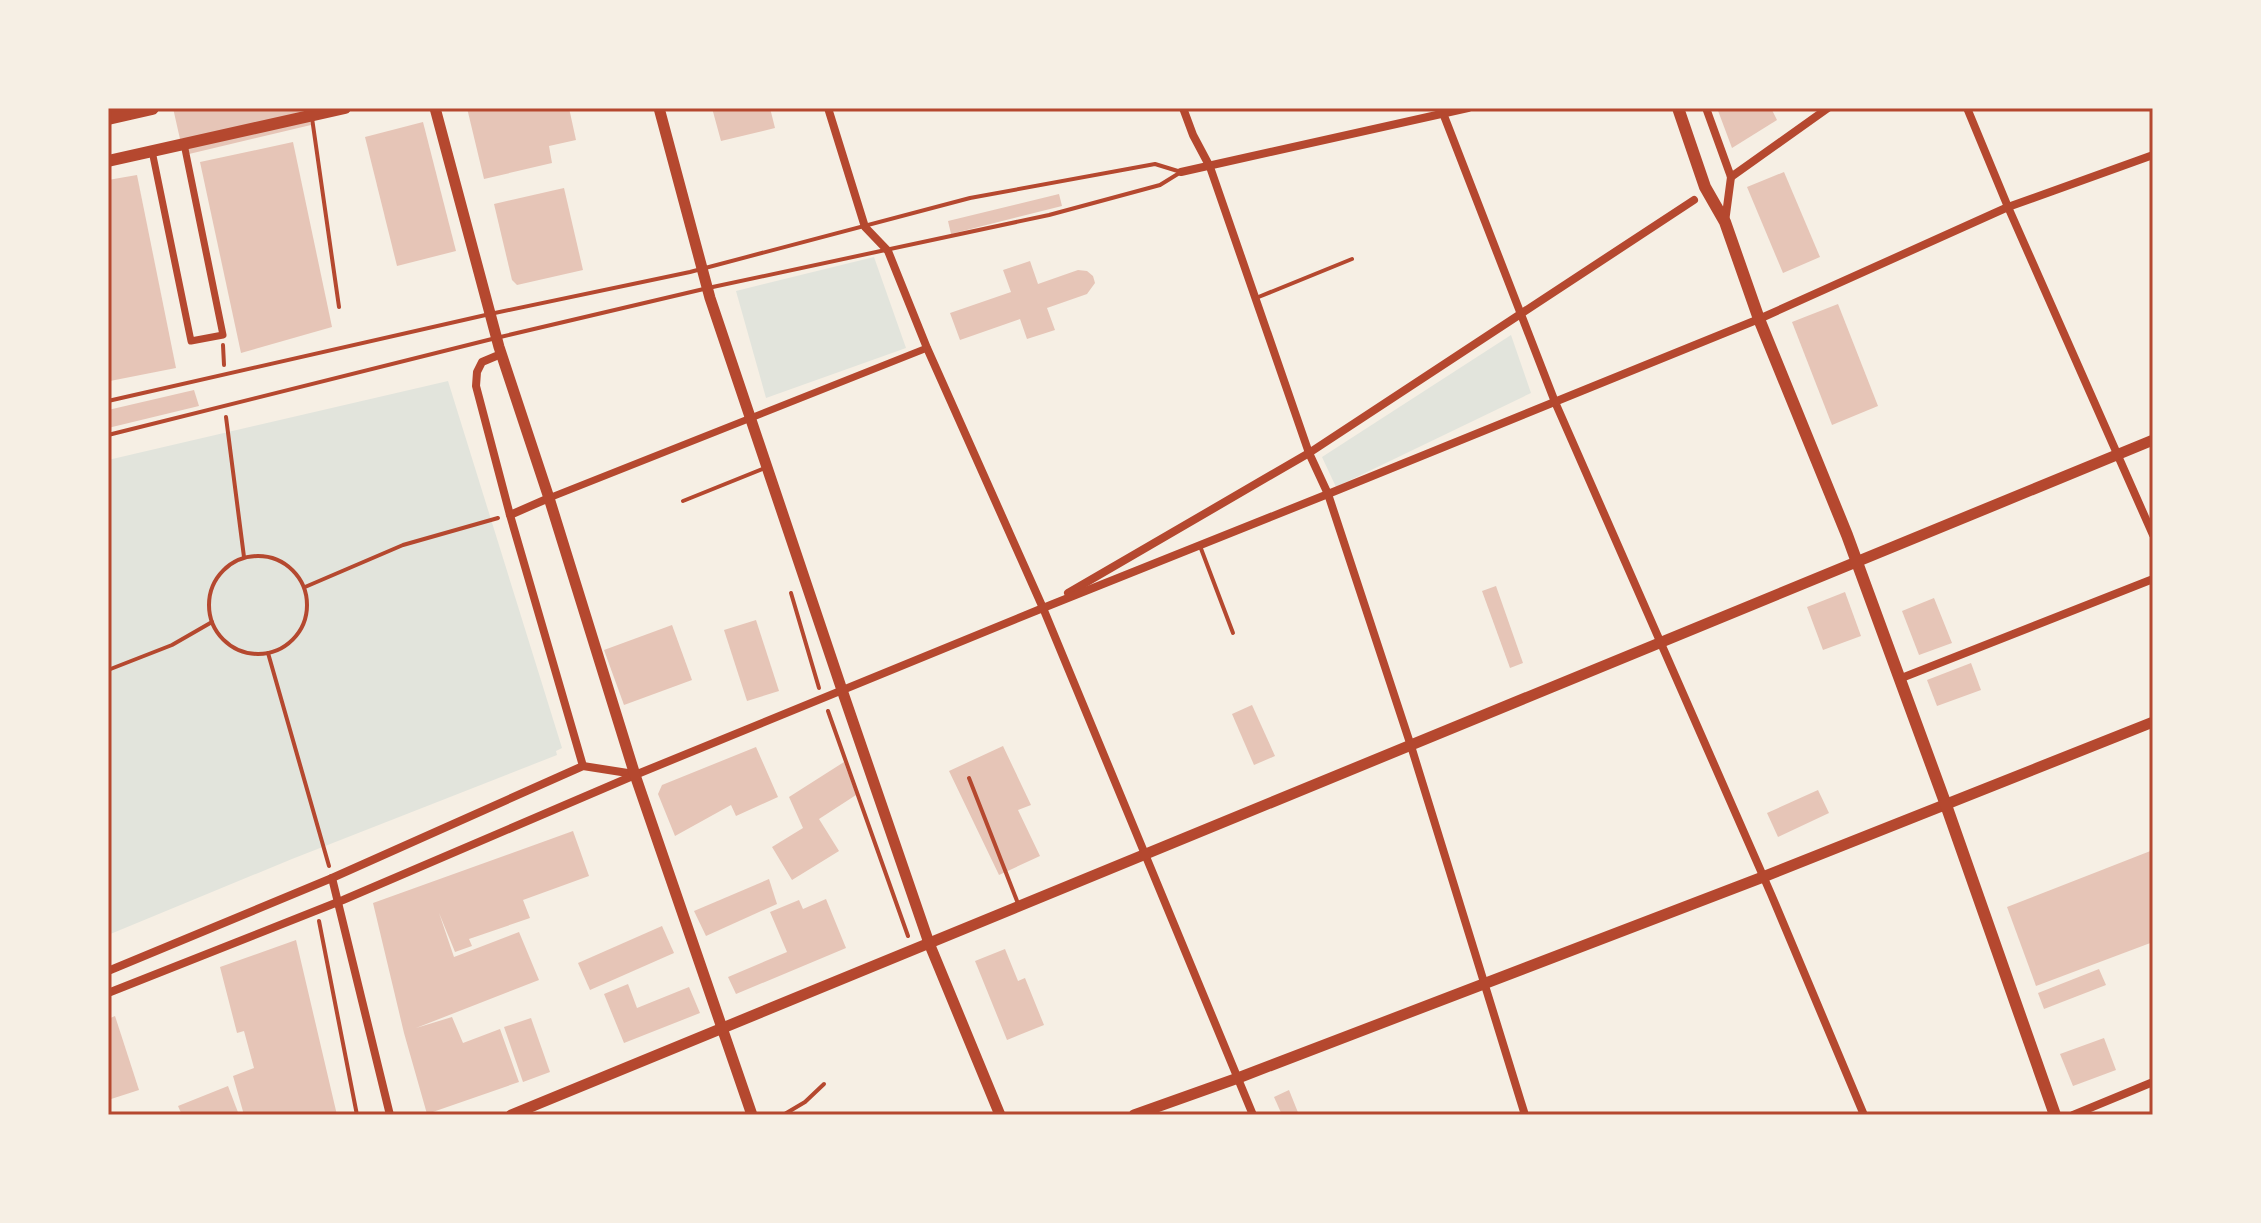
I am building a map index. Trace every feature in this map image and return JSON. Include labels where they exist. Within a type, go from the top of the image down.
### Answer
[{"type":"main road","points":[[108,161],[345,108]]},
{"type":"main road","points":[[108,118],[146,109]]},
{"type":"main road","points":[[1679,112],[1705,187],[1725,222],[1759,319],[1857,563],[2055,1115]]},
{"type":"street","points":[[435,108],[501,354],[635,775],[752,1115]]},
{"type":"street","points":[[659,108],[701,269],[842,690],[929,943],[1000,1115]]},
{"type":"street","points":[[828,108],[865,227],[888,251],[927,348],[1043,608],[1253,1115]]},
{"type":"street","points":[[1183,108],[1210,167],[1309,453],[1328,494],[1411,746],[1525,1115]]},
{"type":"street","points":[[1181,172],[1442,109],[1468,108]]},
{"type":"street","points":[[1706,108],[1731,177],[1725,222]]},
{"type":"street","points":[[1731,177],[1828,108]]},
{"type":"street","points":[[1967,108],[2153,535]]},
{"type":"street","points":[[1442,109],[1555,402],[1662,642],[1864,1115]]},
{"type":"street","points":[[152,151],[191,341],[223,335],[184,144]]},
{"type":"street","points":[[108,993],[339,902],[842,690],[1759,319],[2008,207],[2153,155]]},
{"type":"street","points":[[1043,608],[1309,453],[1694,200]]},
{"type":"street","points":[[510,515],[927,348]]},
{"type":"street","points":[[501,354],[482,362],[477,372],[476,386],[583,766]]},
{"type":"street","points":[[519,1113],[2153,440]]},
{"type":"street","points":[[1899,679],[2153,579]]},
{"type":"street","points":[[1134,1115],[1763,877],[2153,722]]},
{"type":"street","points":[[108,971],[332,878],[583,766],[635,775]]},
{"type":"street","points":[[332,878],[390,1115]]},
{"type":"street","points":[[2073,1115],[2153,1082]]},
{"type":"lane","points":[[311,115],[339,307]]},
{"type":"lane","points":[[108,401],[701,269],[970,198],[1155,164],[1181,172]]},
{"type":"lane","points":[[108,435],[708,288],[1049,215],[1160,185],[1181,172]]},
{"type":"lane","points":[[1256,298],[1352,259]]},
{"type":"lane","points":[[683,501],[767,467]]},
{"type":"lane","points":[[1200,545],[1233,633]]},
{"type":"lane","points":[[969,778],[1019,906]]},
{"type":"lane","points":[[783,1115],[805,1102],[824,1084]]},
{"type":"path","points":[[223,335],[225,374]]},
{"type":"path","points":[[224,407],[244,557]]},
{"type":"path","points":[[305,587],[403,545],[510,515]]},
{"type":"path","points":[[258,555],[285,564],[305,587],[306,614],[301,628],[281,648],[268,653],[256,654],[234,648],[217,632],[212,622],[211,587],[224,568],[244,557],[258,555]]},
{"type":"path","points":[[108,670],[172,645],[212,622]]},
{"type":"path","points":[[268,653],[332,878]]},
{"type":"path","points":[[316,911],[325,942],[357,1115]]},
{"type":"shaded area","points":[[874,257],[906,348],[766,398],[736,291]]},
{"type":"shaded area","points":[[1511,335],[1531,393],[1336,487],[1322,457]]},
{"type":"shaded area","points":[[448,381],[562,748],[556,751],[557,755],[108,935],[108,460]]},
{"type":"building","points":[[173,108],[307,108],[311,125],[189,154],[185,138],[180,139]]},
{"type":"building","points":[[467,108],[569,108],[576,140],[549,146],[552,163],[484,179]]},
{"type":"building","points":[[712,108],[770,108],[775,128],[721,141]]},
{"type":"building","points":[[1717,108],[1771,108],[1777,120],[1732,148]]},
{"type":"building","points":[[423,122],[456,251],[397,266],[365,137]]},
{"type":"building","points":[[293,142],[332,327],[241,353],[200,162]]},
{"type":"building","points":[[1784,172],[1820,257],[1783,273],[1747,187]]},
{"type":"building","points":[[137,175],[176,368],[110,381],[108,180]]},
{"type":"building","points":[[564,188],[583,270],[517,285],[512,280],[494,204]]},
{"type":"building","points":[[1059,194],[1062,206],[951,234],[948,221]]},
{"type":"building","points":[[1030,261],[1038,284],[1078,270],[1087,271],[1095,283],[1087,294],[1047,308],[1055,330],[1027,339],[1020,319],[960,340],[950,313],[1011,292],[1003,270]]},
{"type":"building","points":[[1838,304],[1878,406],[1832,425],[1792,322]]},
{"type":"building","points":[[194,390],[199,406],[108,428],[108,410]]},
{"type":"building","points":[[1496,586],[1523,663],[1510,668],[1482,591]]},
{"type":"building","points":[[1845,592],[1861,636],[1823,650],[1807,607]]},
{"type":"building","points":[[1934,598],[1952,643],[1919,655],[1902,611]]},
{"type":"building","points":[[756,620],[779,691],[747,701],[724,630]]},
{"type":"building","points":[[672,625],[692,680],[624,705],[604,650]]},
{"type":"building","points":[[1971,663],[1981,690],[1937,706],[1927,680]]},
{"type":"building","points":[[1252,705],[1275,756],[1254,765],[1232,714]]},
{"type":"building","points":[[1003,746],[1031,805],[1018,810],[1040,856],[999,875],[949,771]]},
{"type":"building","points":[[756,747],[778,797],[736,816],[731,805],[675,836],[658,794],[662,785]]},
{"type":"building","points":[[844,762],[856,795],[819,819],[839,851],[792,880],[772,847],[803,828],[789,797]]},
{"type":"building","points":[[1818,790],[1829,813],[1778,837],[1767,813]]},
{"type":"building","points":[[573,831],[589,876],[523,900],[530,918],[469,939],[472,946],[455,952],[439,913],[454,957],[519,932],[539,980],[416,1028],[452,1017],[463,1043],[500,1029],[519,1082],[427,1114],[373,903]]},
{"type":"building","points":[[2153,850],[2153,942],[2036,986],[2007,907]]},
{"type":"building","points":[[769,879],[777,904],[706,936],[694,911]]},
{"type":"building","points":[[826,899],[846,948],[736,994],[728,977],[787,952],[770,912],[799,900],[803,909]]},
{"type":"building","points":[[662,926],[674,953],[590,990],[578,963]]},
{"type":"building","points":[[296,940],[337,1115],[244,1115],[233,1076],[254,1068],[244,1031],[237,1033],[220,967]]},
{"type":"building","points":[[1005,949],[1018,981],[1025,978],[1044,1025],[1007,1040],[975,961]]},
{"type":"building","points":[[2099,969],[2106,985],[2044,1009],[2038,993]]},
{"type":"building","points":[[628,984],[637,1008],[689,987],[700,1013],[624,1043],[604,994]]},
{"type":"building","points":[[115,1016],[139,1090],[108,1100],[108,1019]]},
{"type":"building","points":[[531,1018],[550,1072],[523,1082],[504,1027]]},
{"type":"building","points":[[2104,1038],[2116,1070],[2073,1086],[2060,1054]]},
{"type":"building","points":[[228,1086],[239,1115],[182,1115],[178,1106]]},
{"type":"building","points":[[1289,1090],[1299,1115],[1282,1115],[1274,1097]]}]
